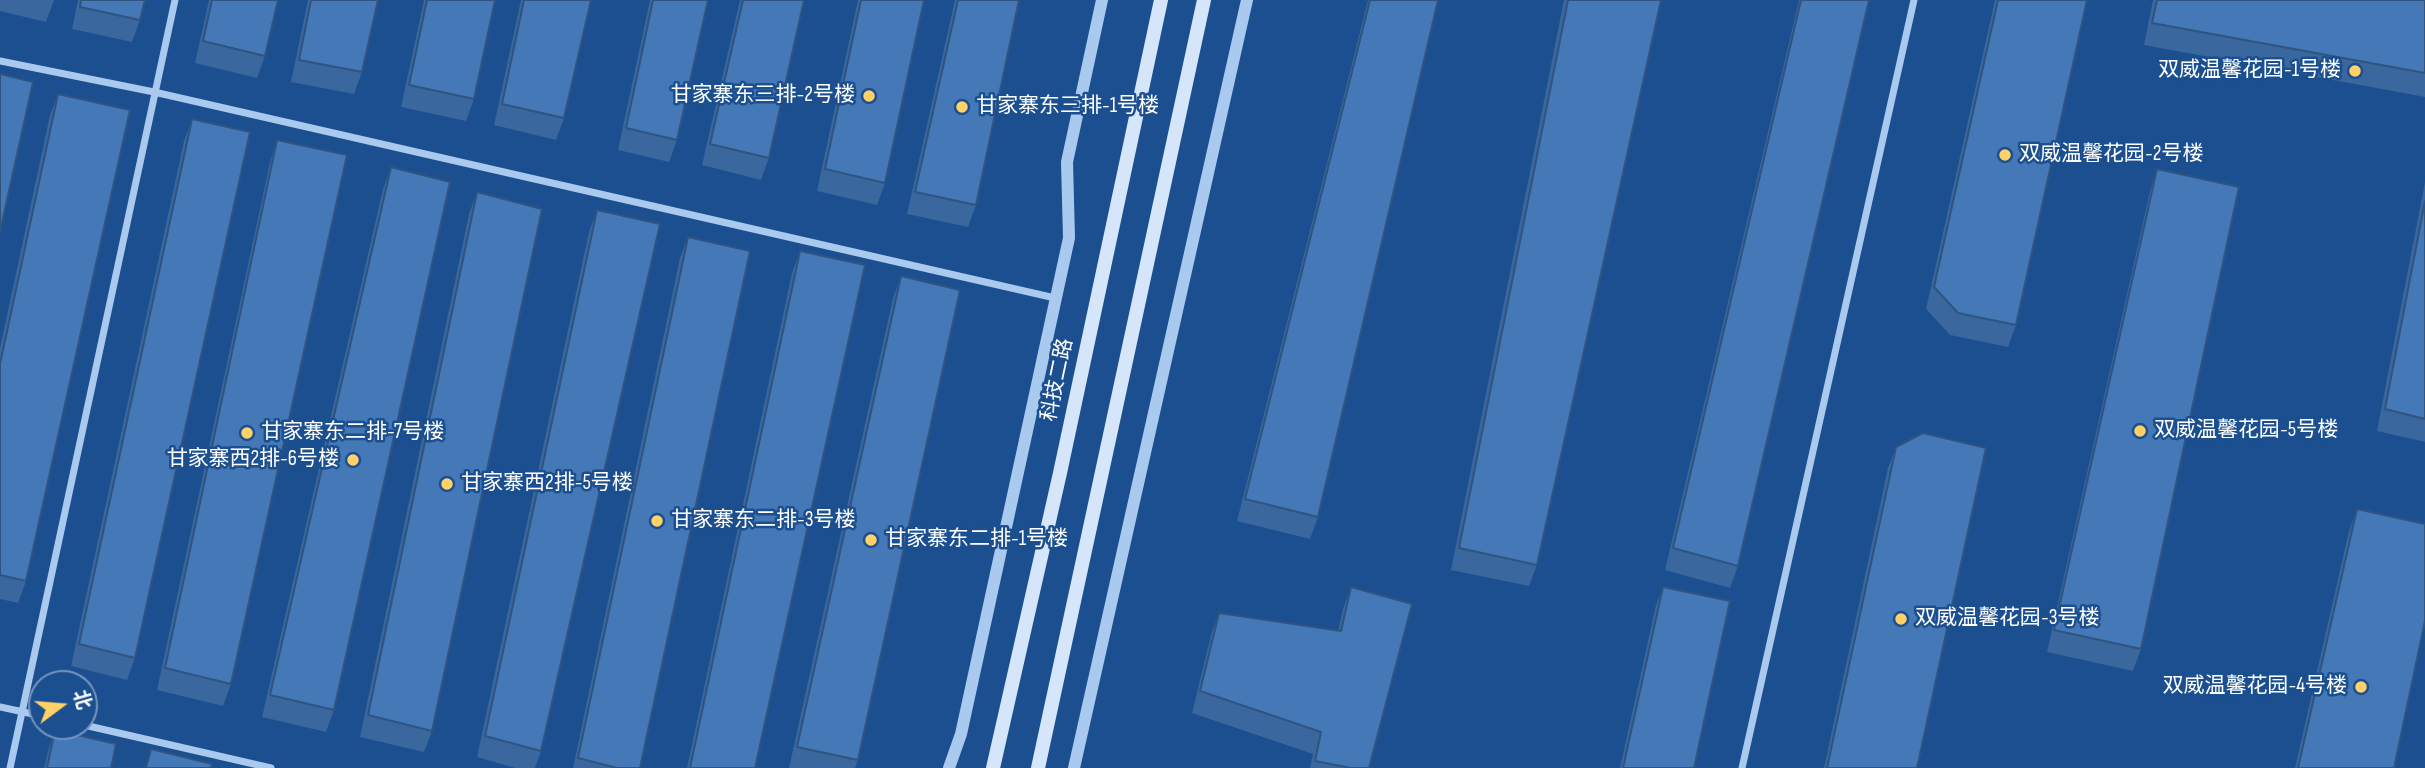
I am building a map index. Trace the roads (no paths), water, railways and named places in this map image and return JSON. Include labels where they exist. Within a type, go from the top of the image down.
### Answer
[{"type":"main road","name":"科技二路","points":[[993,768],[1060,472],[1160,0]]},
{"type":"main road","points":[[1038,768],[1204,0]]},
{"type":"street","points":[[10,768],[175,0]]},
{"type":"street","points":[[949,768],[961,734],[1069,238],[1067,162],[1102,0]]},
{"type":"street","points":[[1074,768],[1247,0]]},
{"type":"street","points":[[1742,768],[1914,0]]},
{"type":"street","points":[[0,61],[154,92],[1055,298]]},
{"type":"street","points":[[0,707],[28,712]]},
{"type":"street","points":[[98,728],[271,768]]},
{"type":"place","name":"双威温馨花园-1号楼","points":[[2355,71]]},
{"type":"place","name":"甘家寨东三排-2号楼","points":[[869,96]]},
{"type":"place","name":"甘家寨东三排-1号楼","points":[[962,107]]},
{"type":"place","name":"双威温馨花园-2号楼","points":[[2005,155]]},
{"type":"place","name":"双威温馨花园-5号楼","points":[[2140,431]]},
{"type":"place","name":"甘家寨东二排-7号楼","points":[[247,433]]},
{"type":"place","name":"甘家寨西2排-6号楼","points":[[353,460]]},
{"type":"place","name":"甘家寨西2排-5号楼","points":[[447,484]]},
{"type":"place","name":"甘家寨东二排-3号楼","points":[[657,521]]},
{"type":"place","name":"甘家寨东二排-1号楼","points":[[871,540]]},
{"type":"place","name":"双威温馨花园-3号楼","points":[[1901,619]]},
{"type":"place","name":"双威温馨花园-4号楼","points":[[2361,687]]}]
